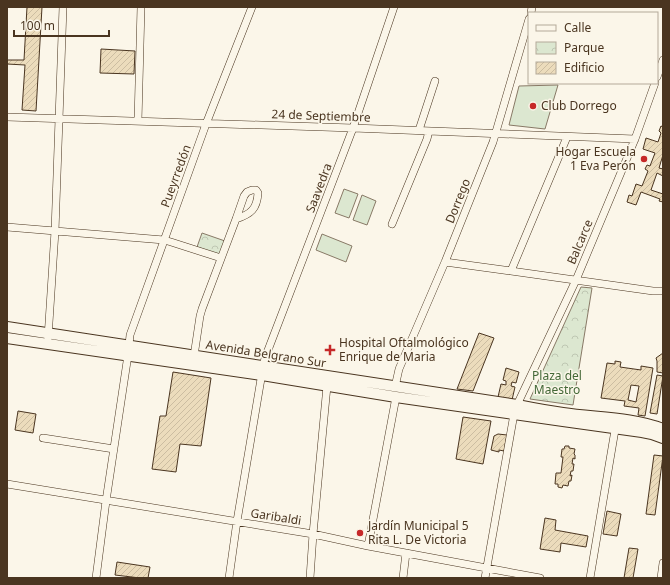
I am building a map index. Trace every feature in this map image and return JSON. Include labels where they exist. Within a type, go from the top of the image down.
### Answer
[{"type":"highway","name":"Avenida Belgrano Sur","points":[[7,327],[48,339]]},
{"type":"highway","name":"Avenida Belgrano Sur","points":[[7,338],[48,339],[128,350],[396,392],[616,424],[663,438]]},
{"type":"highway","name":"Avenida Belgrano Sur","points":[[128,350],[194,356],[328,386],[396,392]]},
{"type":"highway","name":"Avenida Belgrano Sur","points":[[616,424],[645,423],[663,429]]},
{"type":"street","points":[[48,339],[55,231],[62,7]]},
{"type":"street","points":[[138,121],[141,7]]},
{"type":"street","name":"Pueyrredón","points":[[96,578],[130,335],[206,124],[252,7]]},
{"type":"street","name":"Saavedra","points":[[229,578],[262,371],[268,351],[353,128],[394,7]]},
{"type":"street","name":"Dorrego","points":[[368,546],[399,369],[445,262],[496,133],[528,22]]},
{"type":"street","points":[[658,73],[663,60]]},
{"type":"street","points":[[419,130],[435,81]]},
{"type":"street","name":"Balcarce","points":[[485,578],[516,410],[576,280],[635,139],[655,84]]},
{"type":"street","name":"24 de Septiembre","points":[[7,117],[429,130],[635,139]]},
{"type":"street","points":[[392,224],[427,139],[429,130]]},
{"type":"street","points":[[511,270],[566,137]]},
{"type":"street","points":[[194,356],[200,316],[236,219]]},
{"type":"street","points":[[7,227],[164,240],[221,258]]},
{"type":"street","points":[[445,262],[511,270],[653,292],[663,291]]},
{"type":"street","points":[[310,578],[328,386]]},
{"type":"street","points":[[590,578],[616,424]]},
{"type":"street","points":[[42,438],[114,449]]},
{"type":"street","name":"Garibaldi","points":[[7,484],[313,534],[368,546],[540,578]]},
{"type":"street","points":[[403,578],[406,553]]},
{"type":"street","points":[[660,578],[663,563]]},
{"type":"green space","name":"Club Dorrego","points":[[558,85],[545,129],[509,125],[519,86]]},
{"type":"green space","points":[[344,189],[358,194],[349,218],[335,213]]},
{"type":"green space","points":[[362,195],[376,201],[367,225],[353,220]]},
{"type":"green space","points":[[202,233],[225,241],[219,255],[197,247]]},
{"type":"green space","points":[[322,234],[352,246],[346,262],[316,250]]},
{"type":"green space","name":"Plaza del Maestro","points":[[581,287],[592,288],[573,405],[530,399]]},
{"type":"building","points":[[27,7],[42,7],[36,111],[22,110],[25,65],[7,64],[7,60],[24,60]]},
{"type":"building","points":[[101,49],[135,51],[134,74],[100,73]]},
{"type":"building","points":[[661,126],[663,127],[663,155],[659,168],[663,169],[663,176],[657,173],[651,190],[663,194],[663,202],[659,201],[660,199],[641,192],[636,205],[627,202],[629,195],[632,196],[636,184],[642,186],[648,171],[645,169],[647,165],[650,166],[655,153],[643,149],[646,138],[658,142],[661,133],[659,131]]},
{"type":"building","points":[[479,333],[494,338],[473,391],[457,389]]},
{"type":"building","points":[[663,353],[663,373],[657,372],[656,358]]},
{"type":"building","points":[[615,361],[621,362],[620,367],[641,370],[641,366],[653,368],[645,416],[638,415],[639,408],[624,406],[625,401],[601,398],[607,363],[615,364]],"holes":[[[631,385],[639,386],[636,402],[628,400]]]},
{"type":"building","points":[[506,368],[519,372],[516,383],[512,382],[511,386],[515,387],[512,400],[498,397],[501,384],[506,385],[506,381],[503,380]]},
{"type":"building","points":[[173,372],[211,378],[201,446],[180,444],[176,472],[152,469],[160,416],[166,416]]},
{"type":"building","points":[[657,375],[663,376],[657,414],[650,413]]},
{"type":"building","points":[[18,411],[36,414],[33,433],[15,430]]},
{"type":"building","points":[[463,417],[491,421],[483,464],[456,459]]},
{"type":"building","points":[[498,434],[507,435],[504,451],[499,450],[499,452],[491,450],[494,436]]},
{"type":"building","points":[[565,446],[575,449],[575,459],[573,458],[572,464],[574,464],[573,471],[571,471],[570,476],[572,475],[571,481],[569,481],[568,486],[563,485],[562,488],[558,487],[558,484],[555,484],[556,473],[561,473],[563,457],[561,457],[562,449],[564,449]]},
{"type":"building","points":[[654,455],[663,456],[655,515],[646,514]]},
{"type":"building","points":[[607,511],[621,514],[617,536],[603,534]]},
{"type":"building","points":[[545,518],[556,520],[555,530],[588,536],[586,547],[561,543],[560,552],[540,549]]},
{"type":"building","points":[[629,548],[638,549],[633,578],[624,578]]},
{"type":"building","points":[[117,562],[150,567],[148,578],[115,575]]},
{"type":"place","name":"Club Dorrego","points":[[533,106]]},
{"type":"place","name":"Hogar Escuela 1 Eva Perón","points":[[644,159]]},
{"type":"place","name":"Hospital Oftalmológico Enrique de Maria","points":[[330,350]]},
{"type":"place","name":"Jardín Municipal 5 Rita L. De Victoria","points":[[360,533]]}]
